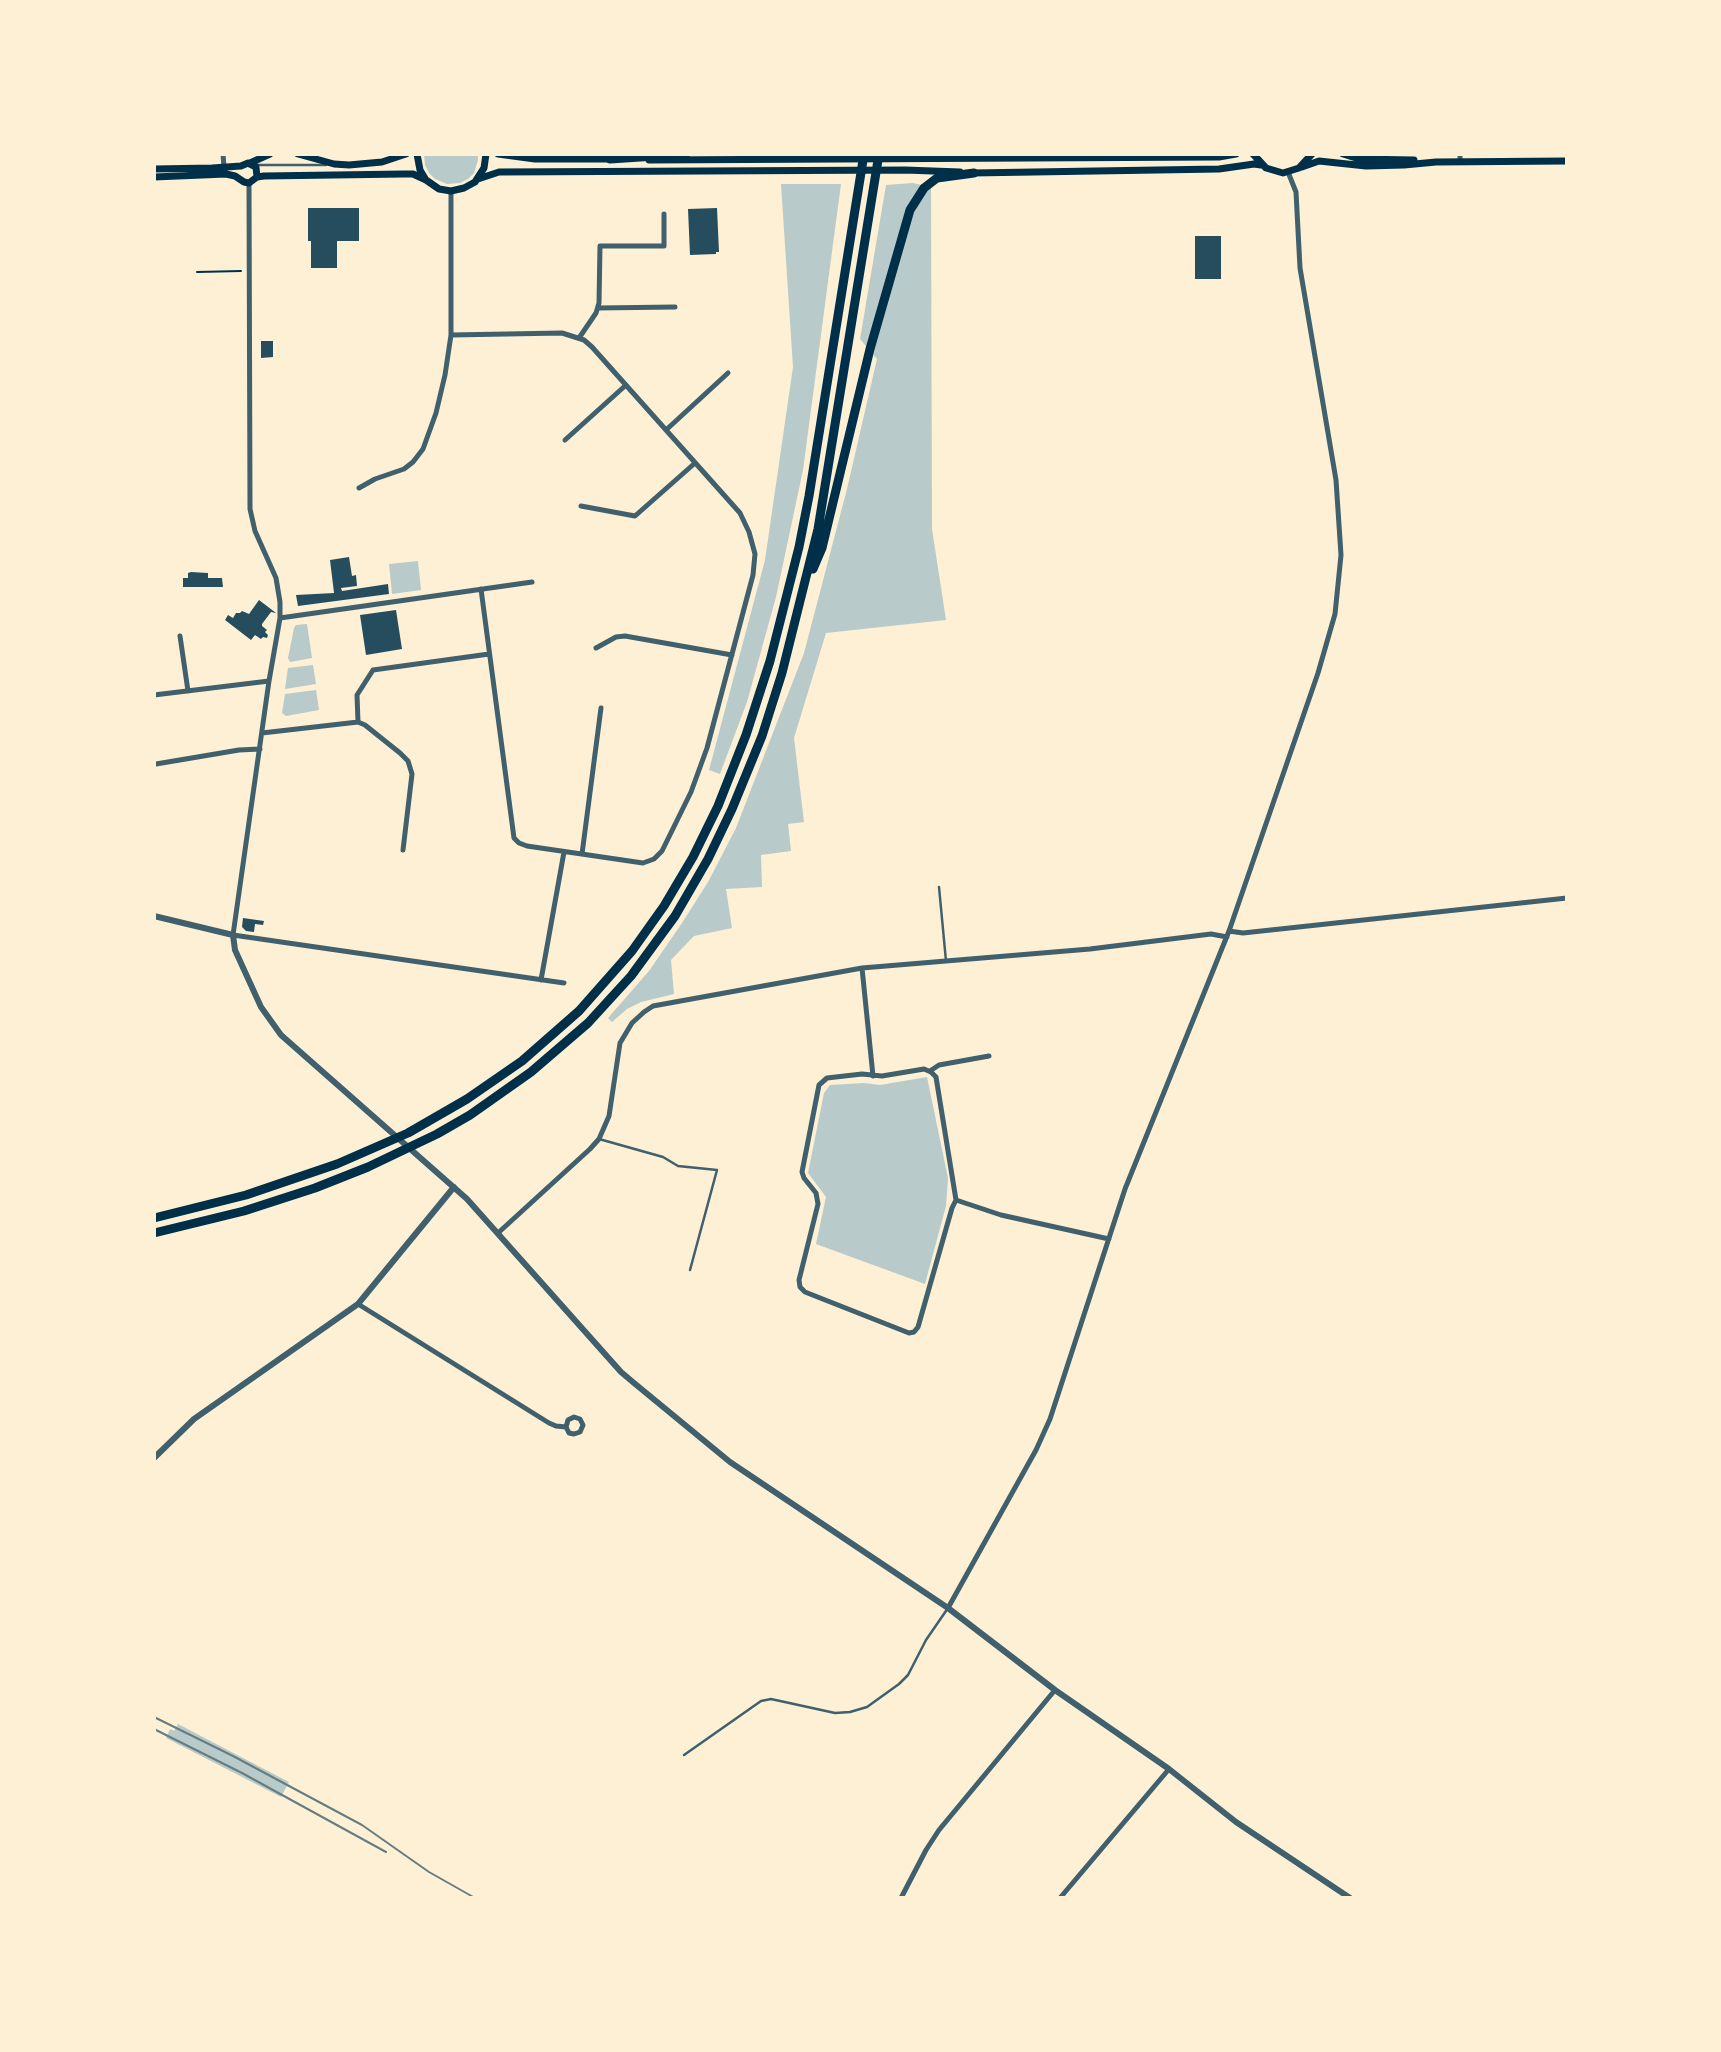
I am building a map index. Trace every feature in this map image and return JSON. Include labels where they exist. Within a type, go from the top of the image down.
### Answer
[{"type":"highway","points":[[610,159],[686,154]]},
{"type":"highway","points":[[154,1233],[281,1199],[378,1162],[470,1115],[516,1084],[603,1008],[631,976],[675,916],[715,847],[752,763],[779,683],[806,583],[825,489],[879,154]]},
{"type":"highway","points":[[154,1218],[283,1184],[368,1151],[467,1100],[514,1067],[598,992],[664,906],[693,857],[718,806],[768,670],[799,547],[862,156]]},
{"type":"highway","points":[[806,583],[822,548],[870,349],[910,210],[924,188],[937,178],[974,173]]},
{"type":"main road","points":[[154,169],[241,166],[252,164],[270,154]]},
{"type":"main road","points":[[298,154],[337,164],[382,162],[406,154]]},
{"type":"main road","points":[[417,154],[419,170],[426,180]]},
{"type":"main road","points":[[478,179],[484,168],[486,154]]},
{"type":"main road","points":[[498,154],[535,159],[692,161],[1219,157],[1236,154]]},
{"type":"main road","points":[[1253,154],[1261,165]]},
{"type":"main road","points":[[1302,167],[1312,154]]},
{"type":"main road","points":[[1343,154],[1359,159],[1436,162]]},
{"type":"main road","points":[[154,177],[226,174],[249,183],[257,177],[404,174],[416,175],[439,189],[452,191],[468,187],[478,179],[499,172],[905,170],[974,173],[1219,169],[1254,164],[1274,172],[1289,172],[1319,161],[1359,166],[1405,165],[1460,158],[1567,161]]},
{"type":"main road","points":[[252,164],[258,171],[257,177]]},
{"type":"main road","points":[[239,178],[241,166]]},
{"type":"street","points":[[223,154],[224,167]]},
{"type":"street","points":[[948,1608],[1047,1427],[1135,1159],[1228,934],[1318,673],[1335,614],[1340,573],[1335,470],[1300,268],[1296,192],[1289,172]]},
{"type":"street","points":[[249,183],[250,514],[276,578],[280,618],[233,935],[235,950],[261,1007],[281,1035],[454,1187],[621,1372],[730,1462],[948,1608],[1055,1690],[1168,1769],[1245,1828],[1350,1898]]},
{"type":"street","points":[[359,488],[413,463],[420,455],[439,404],[451,335],[452,191]]},
{"type":"street","points":[[579,338],[598,309],[600,246],[664,246],[664,214]]},
{"type":"street","points":[[598,309],[675,307]]},
{"type":"street","points":[[451,335],[562,333],[579,338],[592,347],[740,513],[746,524],[753,546],[753,575],[703,762],[662,851],[654,859],[643,863],[564,852],[527,846],[514,838],[481,589]]},
{"type":"street","points":[[666,430],[728,373]]},
{"type":"street","points":[[565,440],[626,385]]},
{"type":"street","points":[[581,506],[635,516],[695,463]]},
{"type":"street","points":[[280,618],[532,582]]},
{"type":"street","points":[[180,636],[188,691]]},
{"type":"street","points":[[596,648],[617,637],[625,636],[732,655]]},
{"type":"street","points":[[358,722],[357,695],[373,670],[489,654]]},
{"type":"street","points":[[154,695],[269,681]]},
{"type":"street","points":[[582,854],[601,708]]},
{"type":"street","points":[[262,733],[358,722],[401,753],[412,770],[402,850]]},
{"type":"street","points":[[156,765],[239,750],[260,749]]},
{"type":"street","points":[[541,980],[564,852]]},
{"type":"street","points":[[498,1233],[599,1139],[609,1116],[620,1043],[628,1027],[644,1012],[663,1003],[862,968],[1090,949],[1567,898]]},
{"type":"street","points":[[154,916],[233,935],[564,984]]},
{"type":"street","points":[[862,968],[873,1076]]},
{"type":"street","points":[[930,1071],[939,1065],[989,1056]]},
{"type":"street","points":[[924,1069],[936,1077],[956,1200],[918,1327],[909,1333],[805,1292],[800,1287],[799,1280],[818,1204],[816,1193],[802,1172],[817,1088],[827,1079],[862,1074],[873,1076],[924,1069]]},
{"type":"street","points":[[154,1458],[184,1427],[358,1304],[454,1187]]},
{"type":"street","points":[[956,1200],[996,1213],[1109,1239]]},
{"type":"street","points":[[358,1304],[549,1423],[566,1427]]},
{"type":"street","points":[[901,1898],[939,1830],[1055,1690]]},
{"type":"street","points":[[1060,1898],[1168,1769]]},
{"type":"lane","points":[[252,164],[337,164]]},
{"type":"lane","points":[[939,887],[946,961]]},
{"type":"lane","points":[[599,1139],[663,1157],[678,1166],[717,1170],[690,1270]]},
{"type":"lane","points":[[684,1755],[761,1701],[771,1699],[835,1713],[867,1707],[899,1684],[913,1669],[926,1640],[948,1608]]},
{"type":"path","points":[[197,272],[249,271]]},
{"type":"shaded area","points":[[424,154],[478,154],[478,160],[474,173],[468,179],[447,184],[429,173]]},
{"type":"shaded area","points":[[913,183],[931,187],[932,529],[946,620],[826,633],[794,738],[804,822],[788,824],[791,851],[761,855],[762,887],[726,889],[732,928],[694,936],[671,960],[674,994],[641,1002],[627,1009],[612,1022],[608,1018],[649,971],[708,882],[736,828],[804,653],[847,489],[877,359],[860,339],[886,185]]},
{"type":"shaded area","points":[[781,184],[841,184],[803,470],[776,597],[747,702],[720,774],[709,770],[765,560],[793,367]]},
{"type":"shaded area","points":[[418,561],[421,590],[392,594],[389,564]]},
{"type":"shaded area","points":[[307,624],[312,658],[290,662],[288,658],[294,628],[296,625]]},
{"type":"shaded area","points":[[313,665],[316,684],[285,689],[288,668]]},
{"type":"shaded area","points":[[316,690],[319,710],[286,716],[282,713],[285,694]]},
{"type":"shaded area","points":[[927,1077],[948,1178],[946,1206],[925,1284],[816,1244],[826,1197],[808,1173],[824,1093],[830,1085],[880,1085]]},
{"type":"shaded area","points":[[178,1724],[289,1782],[281,1797],[166,1738],[170,1729],[174,1731]]},
{"type":"building","points":[[308,208],[359,208],[359,241],[337,241],[337,268],[311,268]]},
{"type":"building","points":[[717,208],[719,252],[690,255],[688,209]]},
{"type":"building","points":[[1195,236],[1221,236],[1221,279],[1195,279]]},
{"type":"building","points":[[261,341],[273,341],[273,357],[261,358]]},
{"type":"building","points":[[349,557],[352,576],[356,575],[357,586],[341,588],[342,591],[388,584],[389,594],[298,606],[296,595],[334,593],[330,560]]},
{"type":"building","points":[[188,573],[208,573],[208,578],[222,578],[223,587],[183,587],[183,578],[188,578]]},
{"type":"building","points":[[259,600],[276,613],[271,612],[262,624],[267,630],[267,638],[261,639],[255,635],[251,640],[225,620],[228,615],[233,618],[236,613],[242,611],[249,614]]},
{"type":"building","points":[[396,610],[402,649],[366,655],[360,615]]},
{"type":"building","points":[[243,918],[264,921],[263,925],[255,924],[254,932],[246,931],[242,927]]},
{"type":"tram line","points":[[154,1717],[362,1825],[429,1872],[475,1898]]},
{"type":"tram line","points":[[154,1729],[242,1773],[386,1852]]}]
